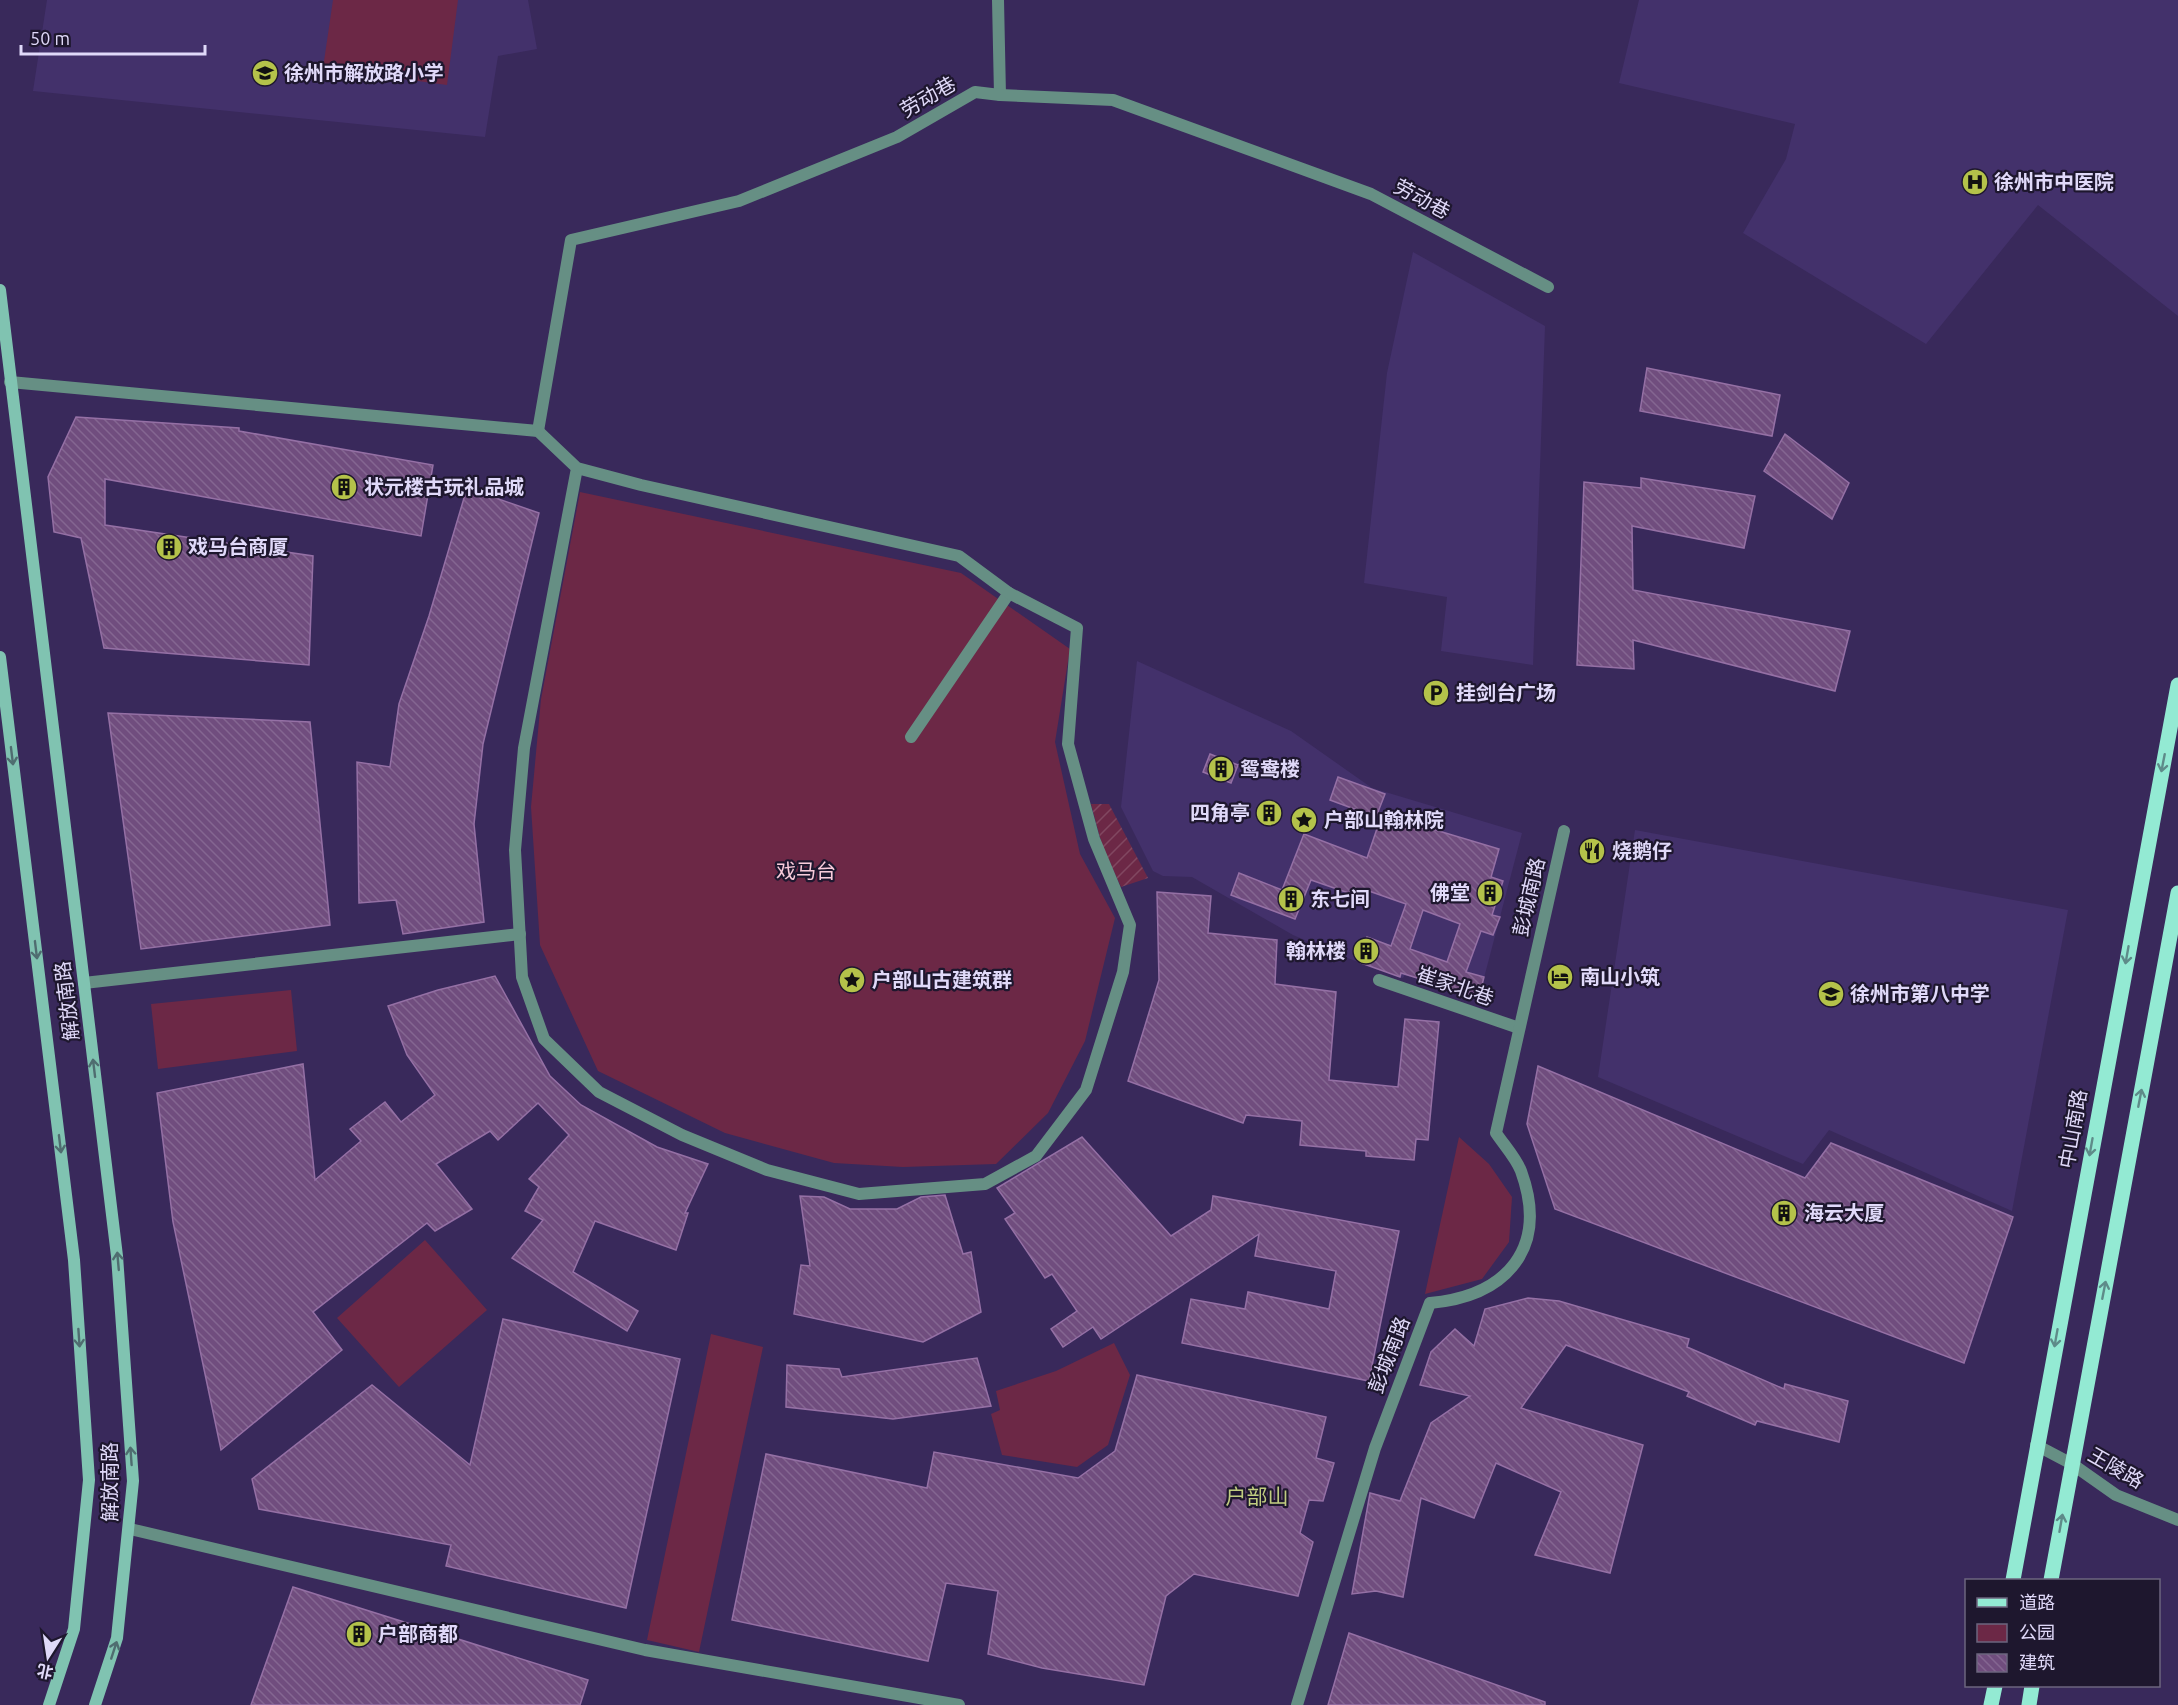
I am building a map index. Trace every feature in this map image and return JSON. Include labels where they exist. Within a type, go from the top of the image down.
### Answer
[{"type":"main road","name":"解放南路","points":[[0,290],[117,1256],[133,1480],[130,1530],[117,1638],[95,1705]]},
{"type":"main road","name":"解放南路","points":[[0,657],[74,1260],[89,1480],[74,1629],[49,1705]]},
{"type":"main road","name":"中山南路","points":[[2013,1579],[2036,1445],[2178,685]]},
{"type":"main road","points":[[2051,1579],[2178,893]]},
{"type":"main road","points":[[1991,1705],[1995,1687]]},
{"type":"main road","points":[[2029,1705],[2032,1687]]},
{"type":"street","points":[[998,0],[1000,95]]},
{"type":"street","name":"劳动巷","points":[[538,431],[571,240],[739,201],[897,137],[975,92],[1113,99],[1371,194],[1548,287]]},
{"type":"street","points":[[10,382],[538,431],[577,468],[641,485],[959,556],[1009,593],[1077,628],[1068,744],[1094,839],[1130,925],[1123,972],[1086,1090],[1036,1156],[985,1184],[859,1194],[767,1170],[682,1136],[599,1092],[544,1039],[522,977],[515,850],[524,748],[577,468]]},
{"type":"street","points":[[911,737],[1009,593]]},
{"type":"street","name":"彭城南路","points":[[1297,1705],[1375,1448],[1430,1303],[1453,1301],[1485,1290],[1516,1263],[1529,1238],[1531,1212],[1521,1170],[1496,1133],[1564,831]]},
{"type":"street","points":[[84,982],[520,933]]},
{"type":"street","name":"崔家北巷","points":[[1379,980],[1520,1028]]},
{"type":"street","name":"王陵路","points":[[2036,1445],[2072,1464],[2116,1495],[2178,1520]]},
{"type":"street","points":[[130,1530],[645,1650],[959,1705]]},
{"type":"shaded area","name":"徐州市解放路小学","points":[[47,0],[528,0],[537,49],[498,56],[485,137],[33,91]]},
{"type":"shaded area","name":"徐州市中医院","points":[[1639,0],[2178,0],[2178,316],[2038,205],[1926,344],[1743,233],[1786,159],[1795,124],[1619,83]]},
{"type":"shaded area","points":[[1413,252],[1545,326],[1533,665],[1441,651],[1447,597],[1364,583],[1387,373]]},
{"type":"shaded area","name":"户部山翰林院","points":[[1137,661],[1291,731],[1372,788],[1522,833],[1479,997],[1405,975],[1403,978],[1399,977],[1342,956],[1293,935],[1192,877],[1163,876],[1153,871],[1121,807]]},
{"type":"shaded area","name":"徐州市第八中学","points":[[1635,830],[2068,910],[2012,1211],[1829,1130],[1803,1164],[1598,1077]]},
{"type":"green space","points":[[333,0],[458,0],[447,85],[323,68]]},
{"type":"green space","name":"戏马台","points":[[580,492],[961,573],[1070,649],[1055,742],[1080,854],[1115,918],[1085,1041],[1048,1113],[996,1164],[903,1167],[834,1163],[725,1133],[598,1071],[540,945],[531,807],[541,699]]},
{"type":"green space","points":[[1091,804],[1109,804],[1148,878],[1121,887],[1102,845]]},
{"type":"green space","points":[[291,990],[297,1051],[158,1069],[151,1004]]},
{"type":"green space","points":[[1459,1137],[1489,1164],[1512,1197],[1509,1242],[1482,1279],[1425,1294]]},
{"type":"green space","points":[[425,1240],[487,1310],[399,1387],[337,1318]]},
{"type":"green space","points":[[711,1334],[763,1347],[699,1652],[647,1640]]},
{"type":"green space","points":[[1114,1343],[1130,1375],[1108,1445],[1077,1467],[1002,1455],[991,1414],[1000,1410],[996,1391],[1056,1371]]},
{"type":"building","points":[[1647,368],[1780,395],[1772,436],[1640,411]]},
{"type":"building","name":"戏马台商厦","points":[[76,417],[239,428],[239,431],[433,465],[421,536],[105,479],[105,525],[313,556],[309,665],[104,648],[81,538],[54,532],[48,477]]},
{"type":"building","points":[[1785,434],[1849,483],[1832,519],[1764,471]]},
{"type":"building","points":[[1641,478],[1755,496],[1744,548],[1632,526],[1633,590],[1850,631],[1835,691],[1633,640],[1634,669],[1577,665],[1584,482],[1641,488]]},
{"type":"building","points":[[467,488],[539,513],[483,744],[474,824],[484,922],[403,934],[396,900],[359,903],[357,762],[390,767],[399,704],[429,616]]},
{"type":"building","points":[[108,713],[310,722],[330,925],[141,949]]},
{"type":"building","name":"鸳鸯楼","points":[[1210,754],[1238,765],[1231,783],[1203,772]]},
{"type":"building","points":[[1338,777],[1385,794],[1376,817],[1330,800]]},
{"type":"building","points":[[1382,814],[1499,849],[1491,877],[1503,881],[1492,915],[1500,917],[1493,935],[1481,931],[1466,972],[1484,977],[1479,997],[1401,973],[1400,977],[1361,963],[1367,937],[1391,946],[1406,904],[1366,890],[1363,898],[1311,880],[1295,919],[1231,895],[1239,873],[1282,890],[1304,834],[1367,858]],"holes":[[[1423,910],[1460,924],[1447,962],[1410,949]]]},
{"type":"building","points":[[1157,892],[1211,896],[1208,933],[1277,940],[1275,984],[1336,992],[1329,1080],[1398,1087],[1405,1019],[1439,1022],[1428,1140],[1416,1139],[1414,1160],[1366,1156],[1366,1151],[1300,1145],[1302,1121],[1246,1115],[1243,1123],[1128,1081],[1159,980]]},
{"type":"building","points":[[495,976],[550,1076],[581,1105],[657,1147],[708,1164],[685,1213],[688,1213],[676,1250],[595,1221],[573,1272],[638,1311],[627,1331],[512,1258],[543,1220],[525,1211],[539,1187],[529,1179],[569,1135],[538,1103],[498,1140],[490,1131],[436,1164],[472,1209],[435,1231],[427,1223],[313,1312],[342,1350],[221,1450],[173,1222],[157,1093],[303,1064],[315,1180],[361,1141],[350,1129],[385,1102],[401,1122],[435,1095],[407,1055],[388,1006],[438,990]]},
{"type":"building","name":"海云大厦","points":[[1538,1066],[1805,1178],[1831,1143],[2013,1217],[1964,1363],[1555,1209],[1527,1124]]},
{"type":"building","points":[[1082,1137],[1171,1236],[1211,1210],[1213,1196],[1399,1231],[1369,1381],[1182,1343],[1191,1299],[1245,1309],[1248,1292],[1329,1309],[1336,1271],[1255,1256],[1259,1234],[1101,1339],[1093,1327],[1063,1347],[1051,1329],[1077,1311],[1052,1274],[1045,1278],[1005,1219],[1015,1213],[997,1188]]},
{"type":"building","points":[[945,1195],[963,1254],[971,1252],[981,1312],[923,1342],[794,1314],[801,1265],[810,1266],[800,1196],[824,1197],[850,1209],[897,1209],[921,1197]]},
{"type":"building","points":[[1528,1298],[1559,1301],[1689,1339],[1687,1347],[1784,1389],[1785,1384],[1848,1401],[1839,1442],[1757,1421],[1755,1425],[1687,1396],[1689,1392],[1566,1345],[1521,1408],[1643,1445],[1610,1573],[1535,1555],[1561,1492],[1496,1463],[1474,1518],[1421,1498],[1403,1597],[1376,1591],[1352,1594],[1370,1493],[1400,1501],[1431,1423],[1470,1396],[1420,1385],[1431,1352],[1455,1329],[1474,1346],[1485,1309]]},
{"type":"building","points":[[503,1319],[680,1359],[626,1608],[446,1566],[451,1545],[259,1509],[252,1479],[372,1385],[470,1465]]},
{"type":"building","points":[[977,1358],[991,1406],[893,1419],[786,1407],[787,1365],[839,1369],[842,1377]]},
{"type":"building","points":[[1137,1375],[1326,1417],[1316,1458],[1334,1463],[1323,1501],[1309,1500],[1300,1533],[1313,1542],[1298,1596],[1194,1574],[1166,1596],[1144,1685],[1042,1668],[988,1654],[998,1591],[946,1583],[928,1661],[732,1620],[766,1454],[927,1488],[934,1452],[1078,1478],[1115,1451]]},
{"type":"building","name":"户部商都","points":[[293,1587],[588,1680],[580,1705],[251,1705]]},
{"type":"building","points":[[1349,1633],[1545,1702],[1545,1705],[1328,1705]]},
{"type":"place","name":"徐州市解放路小学","points":[[265,73]]},
{"type":"place","name":"徐州市中医院","points":[[1975,182]]},
{"type":"place","name":"状元楼古玩礼品城","points":[[344,487]]},
{"type":"place","name":"戏马台商厦","points":[[169,547]]},
{"type":"place","name":"挂剑台广场","points":[[1436,693]]},
{"type":"place","name":"鸳鸯楼","points":[[1221,769]]},
{"type":"place","name":"四角亭","points":[[1269,813]]},
{"type":"place","name":"户部山翰林院","points":[[1304,820]]},
{"type":"place","name":"烧鹅仔","points":[[1592,851]]},
{"type":"place","name":"佛堂","points":[[1490,893]]},
{"type":"place","name":"东七间","points":[[1291,899]]},
{"type":"place","name":"翰林楼","points":[[1366,951]]},
{"type":"place","name":"南山小筑","points":[[1560,977]]},
{"type":"place","name":"户部山古建筑群","points":[[852,980]]},
{"type":"place","name":"徐州市第八中学","points":[[1831,994]]},
{"type":"place","name":"海云大厦","points":[[1784,1213]]},
{"type":"place","name":"户部商都","points":[[359,1634]]},
{"type":"district","name":"户部山","points":[[1257,1497]]}]
